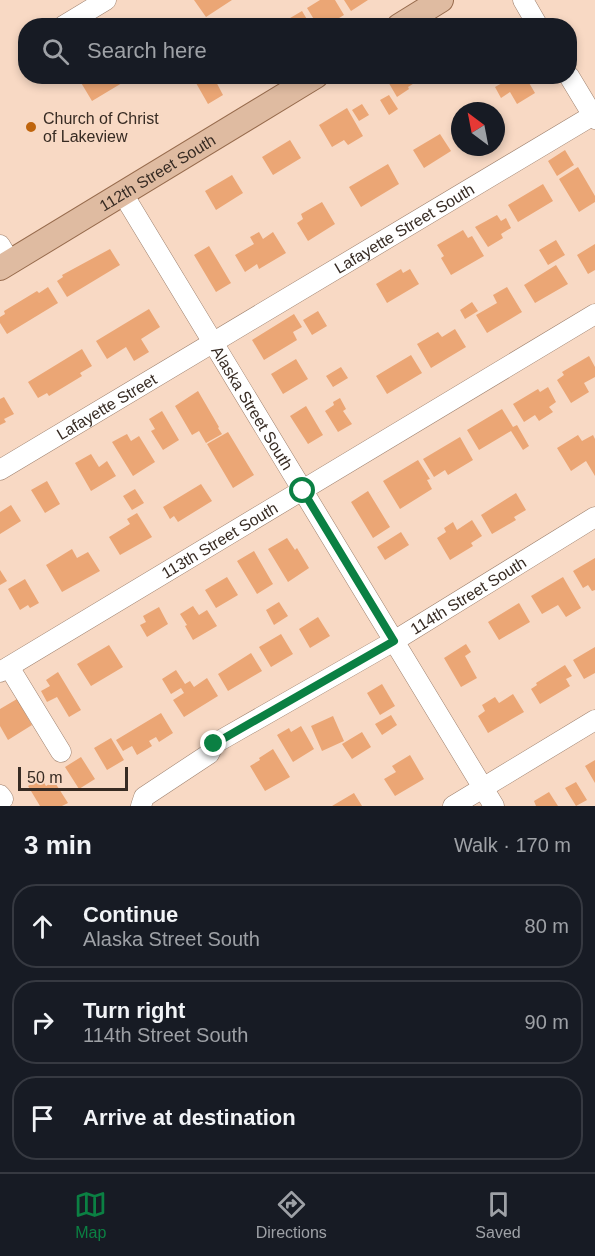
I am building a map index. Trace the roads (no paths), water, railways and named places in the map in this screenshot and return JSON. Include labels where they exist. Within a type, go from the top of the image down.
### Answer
[{"type":"main road","points":[[412,18],[441,0]]},
{"type":"main road","name":"112th Street South","points":[[3,259],[123,194],[302,84]]},
{"type":"street","points":[[76,18],[106,0]]},
{"type":"street","points":[[523,0],[533,18]]},
{"type":"street","points":[[574,84],[594,116]]},
{"type":"street","name":"Lafayette Street South","points":[[214,343],[594,116]]},
{"type":"street","name":"Alaska Street South","points":[[123,194],[494,806]]},
{"type":"street","name":"113th Street South","points":[[4,669],[595,314]]},
{"type":"street","name":"Lafayette Street","points":[[0,470],[214,343]]},
{"type":"street","name":"114th Street South","points":[[141,806],[144,797],[202,760],[209,754],[214,744],[394,641],[595,517]]},
{"type":"street","points":[[4,669],[61,752]]},
{"type":"street","points":[[453,806],[595,720]]},
{"type":"street","points":[[0,795],[3,799],[0,801]]},
{"type":"place","name":"Church of Christ of Lakeview","points":[[31,127]]}]
